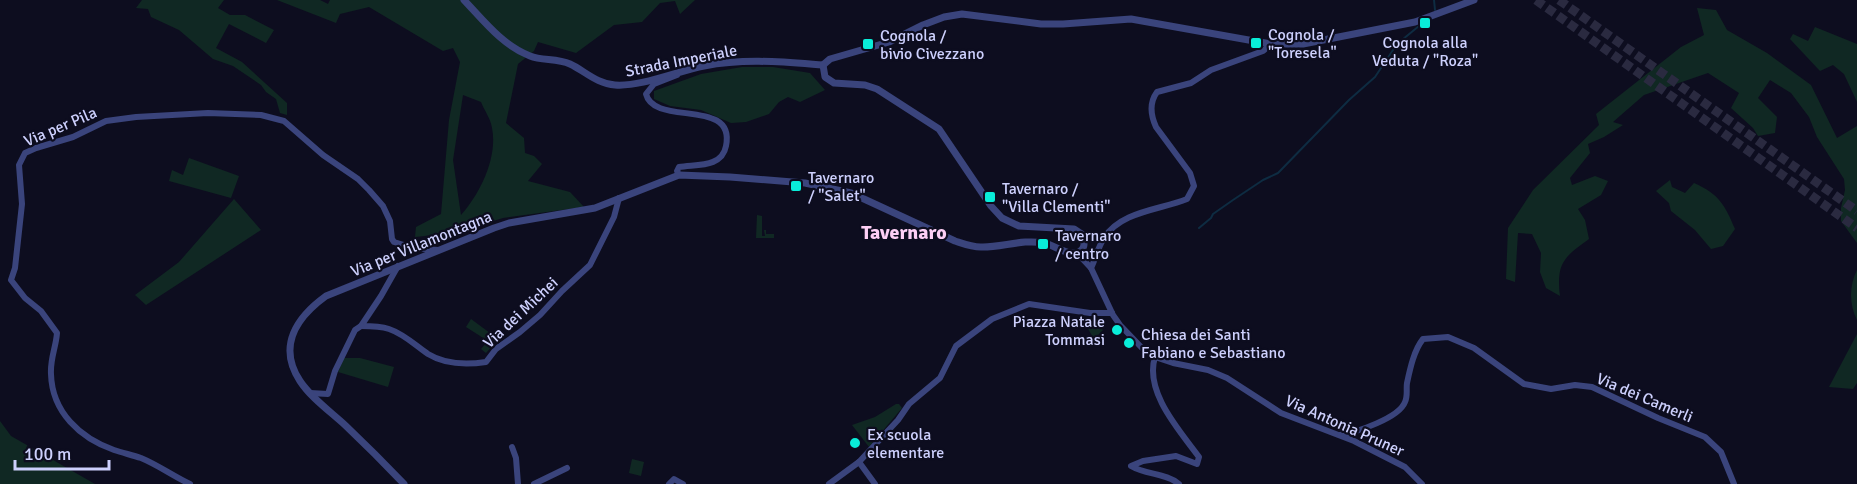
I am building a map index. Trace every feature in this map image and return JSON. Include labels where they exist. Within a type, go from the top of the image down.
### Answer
[{"type":"street","name":"Strada Imperiale","points":[[464,0],[512,48],[532,57],[569,63],[600,82],[613,85],[627,85],[732,61],[823,65]]},
{"type":"street","points":[[829,484],[859,462],[898,420],[909,404],[940,378],[956,346],[992,319],[1029,304],[1090,313],[1112,313],[1091,268],[1077,253],[1084,245],[1083,235],[1074,229],[1019,226],[1002,218],[991,206],[939,129],[877,89],[865,85],[834,83],[825,77],[823,65],[830,59],[889,42],[944,17],[962,14],[1052,24],[1131,19],[1271,44],[1303,44],[1415,22],[1474,0]]},
{"type":"street","points":[[1091,268],[1104,237],[1123,221],[1134,215],[1187,199],[1194,186],[1190,173],[1156,127],[1151,111],[1156,92],[1191,83],[1211,69],[1263,51],[1271,44]]},
{"type":"street","points":[[679,175],[677,171],[679,167],[706,165],[720,159],[726,147],[727,133],[721,123],[707,116],[654,106],[648,101],[646,94],[654,84],[685,70]]},
{"type":"street","name":"Via per Pila","points":[[190,484],[140,458],[112,450],[81,434],[65,416],[56,398],[50,376],[51,357],[57,333],[41,311],[25,298],[11,280],[15,268],[22,204],[19,165],[25,153],[73,137],[106,121],[208,113],[261,115],[284,121],[323,155],[358,179],[382,206],[390,221],[394,242],[414,248],[438,250]]},
{"type":"street","name":"Via per Villamontagna","points":[[404,484],[300,382],[290,359],[292,335],[309,308],[326,296],[509,223],[595,208],[679,175],[761,179],[827,187],[851,193],[955,242],[981,248],[1029,242],[1043,243],[1077,253]]},
{"type":"street","name":"Via dei Michei","points":[[361,326],[389,329],[409,339],[429,355],[448,362],[466,365],[486,362],[496,349],[540,315],[590,265],[614,217],[619,198]]},
{"type":"street","points":[[310,393],[328,394],[335,371],[356,330],[381,296],[398,266]]},
{"type":"street","name":"Via Antonia Pruner","points":[[1112,313],[1142,348],[1155,357],[1208,370],[1227,378],[1281,413],[1340,435],[1405,467],[1421,483]]},
{"type":"street","name":"Via dei Camerli","points":[[1340,435],[1355,433],[1400,412],[1406,400],[1407,383],[1418,345],[1423,339],[1448,337],[1473,348],[1524,384],[1543,388],[1575,385],[1592,387],[1705,437],[1720,452],[1734,484]]},
{"type":"street","points":[[1155,357],[1152,368],[1166,413],[1199,457],[1197,464],[1176,456],[1143,461],[1131,466],[1143,472],[1172,479],[1179,484]]},
{"type":"street","points":[[512,447],[516,458],[518,484]]},
{"type":"street","points":[[859,462],[875,484]]},
{"type":"street","points":[[534,484],[567,468]]},
{"type":"street","points":[[671,482],[682,484]]},
{"type":"green space","points":[[142,0],[224,0],[218,8],[230,15],[245,15],[274,30],[266,43],[229,24],[216,48],[242,62],[287,103],[287,115],[280,113],[276,99],[261,85],[233,66],[213,59],[179,30],[151,17],[148,9],[136,8]]},
{"type":"green space","points":[[277,0],[320,0],[328,4],[330,0],[695,0],[680,14],[675,1],[660,3],[642,22],[614,25],[576,53],[538,42],[534,51],[518,64],[506,123],[524,138],[525,153],[534,156],[542,164],[528,181],[570,192],[584,207],[503,218],[453,233],[415,237],[416,227],[441,214],[449,120],[460,62],[453,48],[443,51],[369,7],[340,14],[336,23]],"holes":[[[463,95],[481,102],[491,125],[493,139],[490,163],[475,197],[461,215],[453,160]]]},
{"type":"green space","points":[[1697,8],[1716,10],[1727,30],[1767,53],[1811,85],[1837,138],[1857,126],[1857,243],[1841,221],[1844,179],[1817,137],[1809,117],[1791,93],[1770,80],[1758,98],[1777,117],[1775,133],[1758,136],[1753,128],[1731,108],[1739,93],[1708,73],[1644,95],[1613,122],[1623,125],[1588,144],[1590,153],[1570,178],[1572,185],[1595,176],[1608,181],[1601,195],[1578,209],[1585,220],[1589,239],[1573,251],[1564,262],[1559,276],[1560,296],[1546,288],[1540,272],[1541,253],[1532,234],[1518,233],[1515,282],[1506,279],[1508,228],[1533,190],[1599,125],[1596,114],[1681,47],[1704,35]]},
{"type":"green space","points":[[1815,27],[1857,44],[1857,102],[1844,74],[1833,65],[1820,71],[1790,39],[1793,34],[1808,41]]},
{"type":"green space","points":[[742,67],[773,67],[810,73],[825,90],[800,102],[788,97],[779,102],[769,114],[746,122],[731,123],[701,110],[670,106],[654,99],[654,91],[701,74]]},
{"type":"green space","points":[[189,158],[239,176],[231,198],[169,181],[172,170],[183,175]]},
{"type":"green space","points":[[1670,180],[1672,187],[1685,193],[1694,183],[1710,191],[1720,201],[1735,229],[1723,246],[1711,249],[1695,230],[1671,211],[1669,203],[1656,191]]},
{"type":"green space","points":[[234,199],[261,230],[146,305],[135,295],[179,262]]},
{"type":"green space","points":[[757,215],[762,216],[762,236],[765,236],[764,230],[766,230],[766,234],[774,234],[774,238],[756,238]]},
{"type":"green space","points":[[1857,270],[1857,320],[1852,308],[1851,295],[1852,282]]},
{"type":"green space","points":[[1081,317],[1090,318],[1103,330],[1094,339]]},
{"type":"green space","points":[[471,319],[498,339],[486,353],[481,349],[488,341],[466,327]]},
{"type":"green space","points":[[1857,334],[1857,383],[1853,389],[1829,387]]},
{"type":"green space","points":[[344,358],[360,358],[394,367],[388,387],[338,372]]},
{"type":"green space","points":[[896,404],[902,408],[869,447],[852,425],[875,417]]},
{"type":"green space","points":[[0,421],[11,436],[95,484],[0,484]]},
{"type":"green space","points":[[632,459],[644,462],[641,476],[629,473]]},
{"type":"waterway","points":[[1434,0],[1435,10]]},
{"type":"waterway","points":[[1199,228],[1213,214],[1233,200],[1278,173],[1349,100],[1375,77],[1397,44],[1419,26]]},
{"type":"tunnel","points":[[1536,0],[1857,228]]},
{"type":"tunnel","points":[[1559,0],[1857,211]]},
{"type":"place","name":"Cognola alla Veduta / \"Roza\"","points":[[1425,23]]},
{"type":"place","name":"Cognola / \"Toresela\"","points":[[1256,43]]},
{"type":"place","name":"Cognola / bivio Civezzano","points":[[868,44]]},
{"type":"place","name":"Tavernaro / \"Salet\"","points":[[796,186]]},
{"type":"place","name":"Tavernaro / \"Villa Clementi\"","points":[[990,197]]},
{"type":"place","name":"Tavernaro / centro","points":[[1043,244]]},
{"type":"place","name":"Piazza Natale Tommasi","points":[[1117,330]]},
{"type":"place","name":"Chiesa dei Santi Fabiano e Sebastiano","points":[[1129,343]]},
{"type":"place","name":"Ex scuola elementare","points":[[855,443]]},
{"type":"district","name":"Tavernaro","points":[[904,232]]}]
